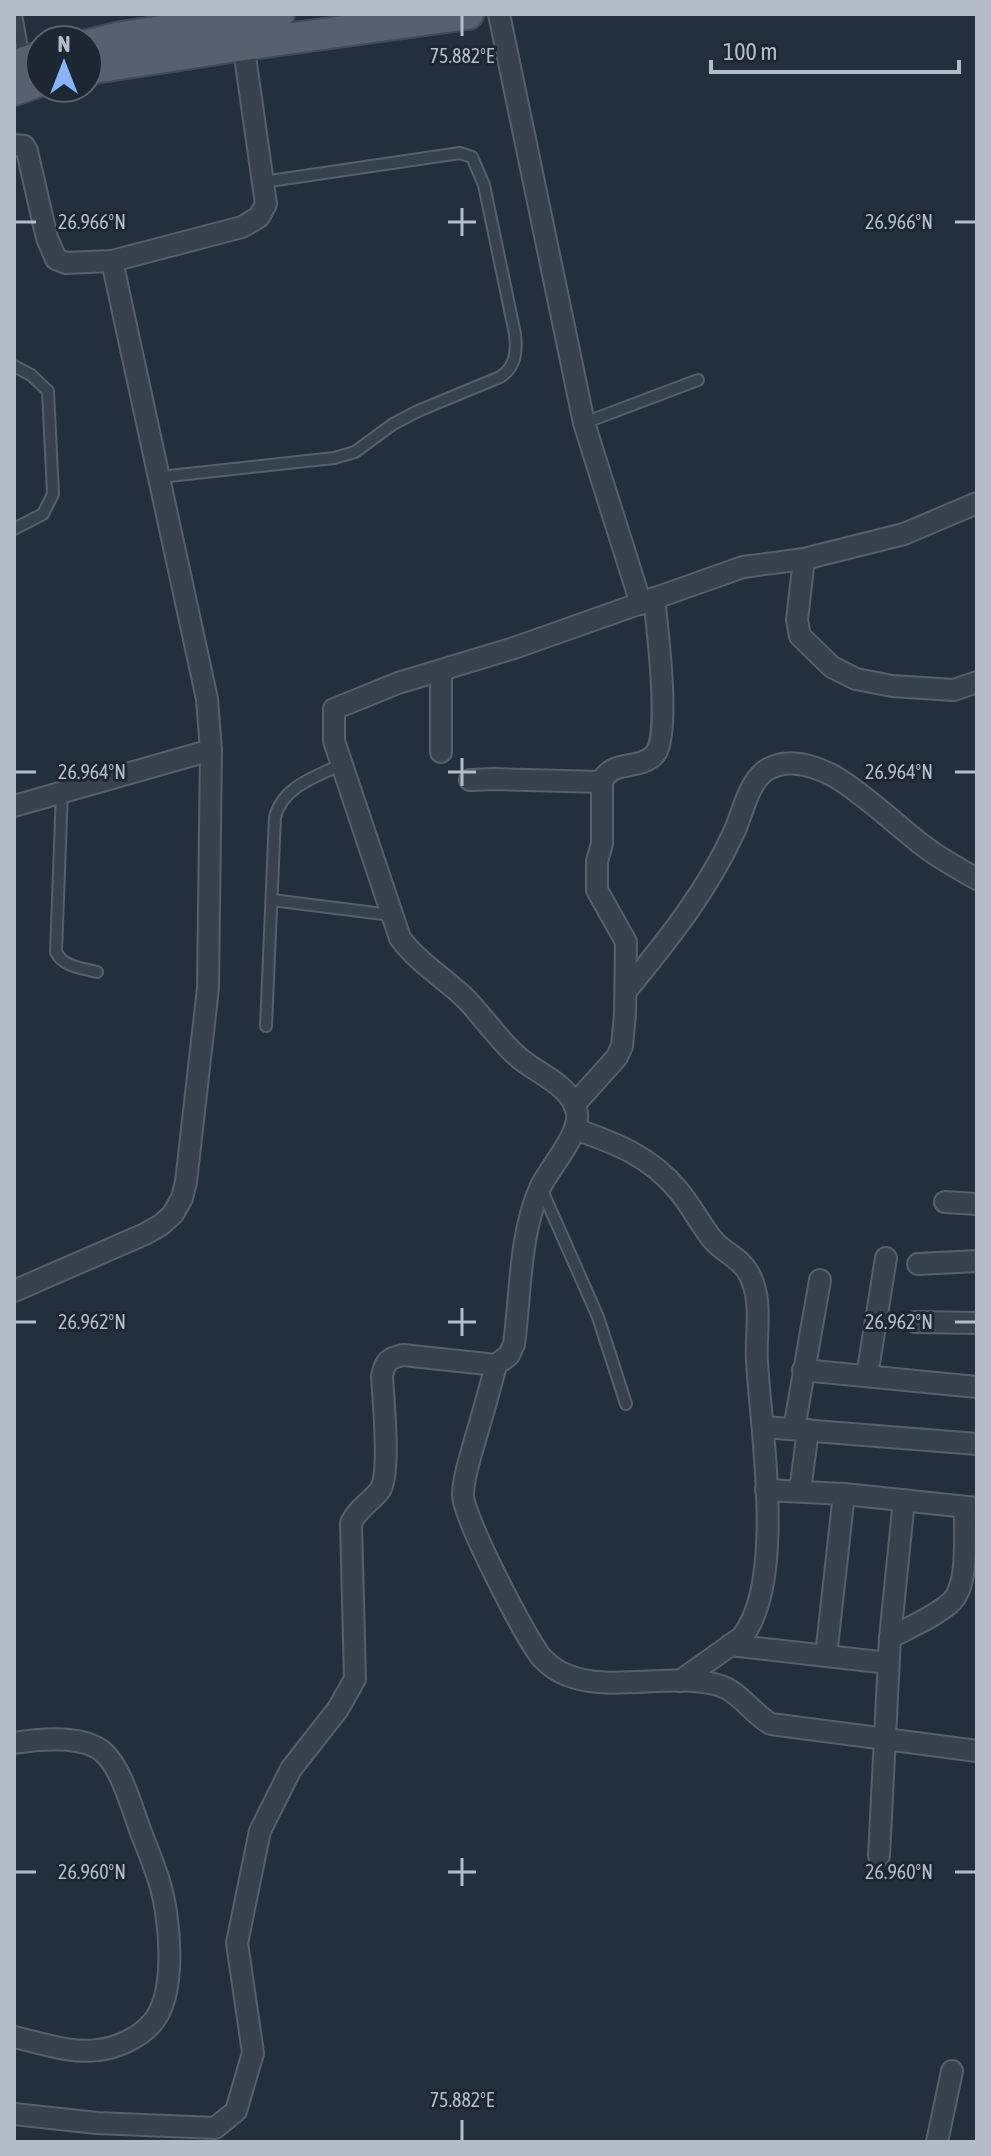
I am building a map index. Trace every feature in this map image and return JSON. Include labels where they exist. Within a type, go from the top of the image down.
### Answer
[{"type":"main road","points":[[104,65],[242,32],[279,14]]},
{"type":"main road","points":[[104,41],[121,37],[242,32],[468,14]]},
{"type":"street","points":[[499,14],[584,423],[648,601],[662,671],[658,749],[648,760],[610,770],[605,773],[602,782],[602,844],[597,861],[597,890],[626,942],[622,1046],[603,1074],[574,1105]]},
{"type":"street","points":[[14,145],[24,146],[27,151],[47,238],[56,259],[66,263],[112,261],[242,227],[259,217],[266,204],[242,32]]},
{"type":"street","points":[[14,1291],[145,1234],[173,1214],[186,1182],[208,988],[211,750],[207,699],[112,261]]},
{"type":"street","points":[[14,2115],[97,2123],[215,2128],[236,2111],[253,2053],[237,1943],[260,1831],[291,1769],[338,1709],[355,1679],[351,1523],[364,1504],[380,1491],[385,1475],[384,1363],[391,1357],[403,1355],[483,1366],[496,1365],[509,1355],[514,1344],[521,1272],[532,1210],[540,1186],[575,1129],[577,1114],[562,1088],[517,1056],[466,1000],[409,951],[400,938],[334,741],[334,709],[398,683],[514,648],[743,567],[804,559],[904,534],[977,503]]},
{"type":"street","points":[[804,559],[797,620],[800,636],[832,667],[856,679],[892,686],[954,690],[977,682]]},
{"type":"street","points":[[441,670],[441,752]]},
{"type":"street","points":[[14,806],[211,750]]},
{"type":"street","points":[[626,991],[675,932],[695,900],[729,842],[751,789],[762,773],[779,764],[801,763],[831,775],[858,792],[928,849],[977,879]]},
{"type":"street","points":[[470,780],[602,782]]},
{"type":"street","points":[[575,1129],[620,1145],[645,1159],[677,1189],[712,1239],[746,1269],[756,1297],[766,1490],[765,1564],[756,1615],[742,1637],[680,1681]]},
{"type":"street","points":[[945,1202],[977,1204]]},
{"type":"street","points":[[867,1376],[886,1258]]},
{"type":"street","points":[[918,1264],[977,1261]]},
{"type":"street","points":[[800,1491],[803,1370],[820,1280]]},
{"type":"street","points":[[915,1322],[977,1323]]},
{"type":"street","points":[[496,1365],[463,1498],[471,1522],[526,1635],[543,1658],[570,1677],[589,1681],[702,1682],[729,1689],[754,1713],[771,1724],[977,1751]]},
{"type":"street","points":[[803,1370],[977,1387]]},
{"type":"street","points":[[764,1427],[977,1444]]},
{"type":"street","points":[[766,1490],[844,1494],[971,1508],[963,1577],[957,1595],[941,1609],[890,1638]]},
{"type":"street","points":[[826,1656],[844,1494]]},
{"type":"street","points":[[879,1856],[888,1663],[904,1500]]},
{"type":"street","points":[[730,1645],[888,1663]]},
{"type":"street","points":[[14,1743],[76,1741],[93,1745],[111,1761],[159,1880],[166,1915],[169,1965],[161,2008],[152,2023],[119,2046],[96,2051],[66,2049],[14,2037]]},
{"type":"street","points":[[937,2142],[952,2071]]},
{"type":"lane","points":[[16,14],[24,44]]},
{"type":"lane","points":[[160,477],[334,458],[355,452],[393,424],[509,372],[513,362],[517,349],[515,334],[484,185],[472,157],[460,153],[263,182]]},
{"type":"lane","points":[[14,366],[31,375],[48,391],[53,494],[43,514],[14,529]]},
{"type":"lane","points":[[584,423],[698,380]]},
{"type":"lane","points":[[266,1026],[275,817],[288,792],[342,764]]},
{"type":"lane","points":[[62,791],[56,952],[61,961],[97,972]]},
{"type":"lane","points":[[272,900],[391,915]]},
{"type":"lane","points":[[540,1186],[598,1317],[626,1404]]}]
